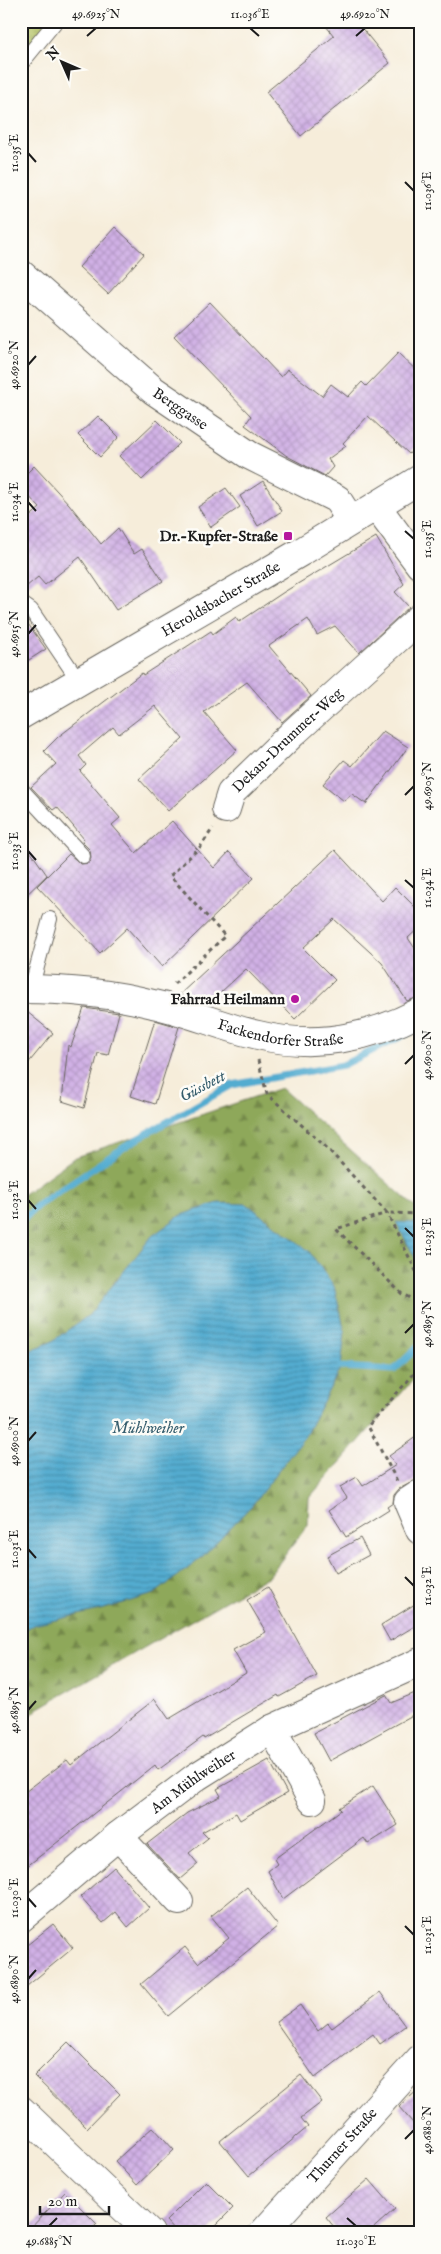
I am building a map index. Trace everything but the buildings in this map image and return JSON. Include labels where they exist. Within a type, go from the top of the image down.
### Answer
[{"type":"street","name":"Berggasse","points":[[21,274],[153,390],[249,455],[338,499],[351,521]]},
{"type":"street","name":"Heroldsbacher Straße","points":[[21,715],[420,479]]},
{"type":"street","points":[[376,506],[420,565]]},
{"type":"street","name":"Dekan-Drummer-Weg","points":[[226,809],[231,793],[420,618]]},
{"type":"street","name":"Fackendorfer Straße","points":[[26,989],[90,992],[153,1004],[259,1036],[299,1042],[340,1040],[393,1026],[420,1012]]},
{"type":"street","points":[[414,1498],[420,1530]]},
{"type":"street","name":"Am Mühlweiher","points":[[21,1918],[118,1836],[196,1777],[272,1729],[420,1662]]},
{"type":"street","points":[[272,1729],[312,1800]]},
{"type":"street","points":[[118,1836],[179,1901]]},
{"type":"street","name":"Thurner Straße","points":[[263,2233],[420,2058]]},
{"type":"street","points":[[21,2110],[150,2233]]},
{"type":"lane","points":[[21,64],[56,21]]},
{"type":"lane","points":[[21,603],[31,610],[79,681]]},
{"type":"lane","points":[[21,789],[83,856]]},
{"type":"lane","points":[[26,989],[50,919]]},
{"type":"path","name":"Dekan-Drummer-Weg","points":[[153,1004],[225,936],[170,876],[201,846],[226,809]]},
{"type":"path","points":[[258,1059],[267,1094],[327,1148],[387,1213],[420,1279]]},
{"type":"path","points":[[420,1214],[387,1213],[336,1229],[402,1294],[420,1303]]},
{"type":"path","points":[[414,1498],[368,1426],[420,1367]]},
{"type":"green space","points":[[21,21],[56,21],[21,63]]},
{"type":"green space","points":[[281,1088],[416,1208],[420,1208],[420,1372],[309,1498],[308,1525],[269,1576],[39,1708],[21,1724],[21,1196],[75,1157]]},
{"type":"water","name":"Mühlweiher","points":[[218,1203],[247,1204],[308,1250],[334,1286],[345,1332],[341,1367],[305,1436],[253,1504],[199,1560],[154,1594],[100,1610],[33,1625],[21,1632],[21,1354],[51,1342],[89,1315],[152,1236],[181,1215]]},
{"type":"water","points":[[396,1222],[420,1223],[420,1267]]},
{"type":"waterway","name":"Güssbett","points":[[21,1222],[38,1205],[132,1142],[232,1085],[343,1065],[412,1031]]},
{"type":"waterway","points":[[341,1367],[394,1370],[420,1345]]},
{"type":"place","name":"Dr.-Kupfer-Straße","points":[[288,536]]},
{"type":"place","name":"Fahrrad Heilmann","points":[[295,999]]}]
